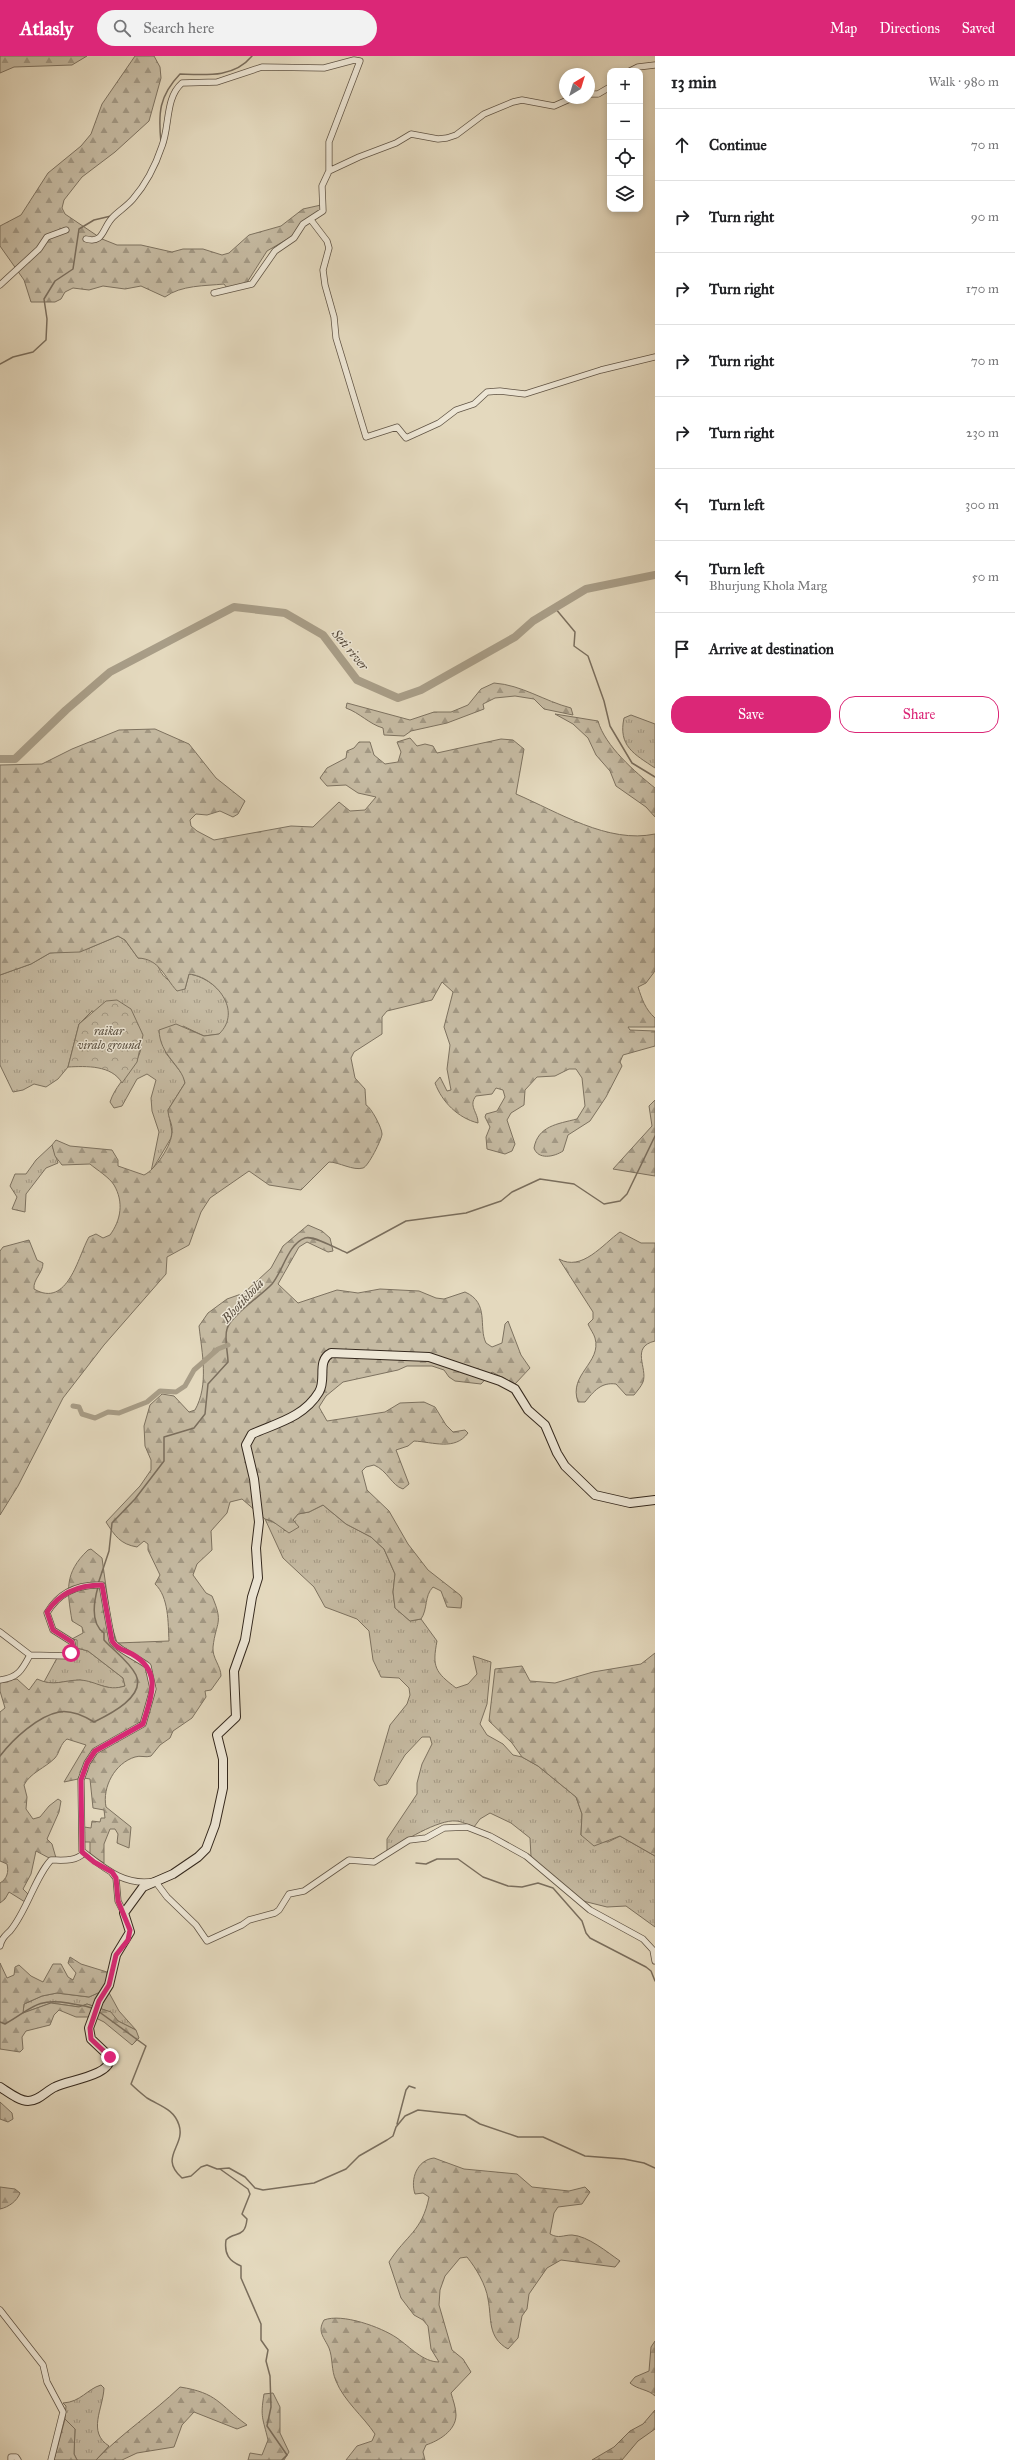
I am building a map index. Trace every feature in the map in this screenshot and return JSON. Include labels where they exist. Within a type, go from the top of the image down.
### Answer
[{"type":"main road","points":[[0,2088],[30,2101],[40,2098],[55,2086],[88,2077],[104,2069],[109,2063],[110,2057],[91,2039],[90,2028],[99,2001],[109,1985],[116,1955],[130,1932],[124,1913],[136,1895],[155,1881],[173,1874],[198,1857],[206,1849],[214,1830],[223,1788],[223,1759],[217,1735],[236,1716],[234,1671],[245,1640],[252,1597],[258,1578],[256,1548],[259,1522],[254,1479],[246,1445],[248,1438],[252,1434],[294,1417],[311,1403],[322,1384],[323,1361],[326,1356],[331,1353],[429,1357],[486,1375],[515,1389],[528,1410],[545,1425],[557,1453],[565,1466],[595,1495],[611,1500],[630,1503],[655,1500]]},
{"type":"street","points":[[86,239],[94,241],[98,239],[113,217],[122,211],[140,189],[162,145],[173,93],[186,81],[217,82],[262,67],[324,68],[354,60],[360,61],[329,142],[329,171],[322,186],[323,211],[303,224],[294,238],[268,258],[252,284],[214,293]]},
{"type":"street","points":[[636,68],[655,65]]},
{"type":"street","points":[[595,94],[598,94],[607,89]]},
{"type":"street","points":[[329,171],[359,157],[396,144],[411,134],[438,139],[452,137],[484,114],[513,102],[522,100],[554,106],[559,104]]},
{"type":"street","points":[[311,220],[327,241],[329,248],[323,270],[325,285],[334,318],[336,338],[366,436],[397,427],[406,438],[439,423],[456,410],[474,404],[487,392],[500,391],[525,394],[600,370],[655,357]]},
{"type":"street","points":[[0,285],[39,249],[47,237],[66,230]]},
{"type":"street","points":[[0,1632],[30,1655],[69,1656],[73,1649],[72,1642],[53,1630],[47,1612],[54,1600],[72,1589],[102,1585],[112,1641],[116,1647],[131,1653],[148,1666],[153,1689],[143,1724],[95,1751],[84,1771],[80,1789],[83,1818],[81,1841],[84,1853],[94,1862],[132,1882],[141,1884],[155,1881],[167,1897],[196,1925],[207,1941],[242,1925],[249,1920],[274,1913],[279,1910],[289,1894],[304,1891],[346,1861],[356,1859],[374,1862],[409,1840],[426,1838],[444,1828],[467,1828],[490,1836],[526,1856],[594,1913],[643,1939],[653,1950],[655,1961]]},
{"type":"street","points":[[0,1680],[14,1678],[20,1673],[30,1655]]},
{"type":"street","points":[[0,1946],[2,1938],[19,1917],[50,1860],[67,1860],[79,1857],[84,1853]]},
{"type":"street","points":[[112,1872],[116,1878],[118,1901],[124,1913]]},
{"type":"street","points":[[0,2310],[43,2365],[47,2382],[63,2412],[51,2460]]},
{"type":"street","points":[[11,2460],[11,2457],[16,2457],[18,2460]]},
{"type":"green space","points":[[0,56],[87,56],[72,65],[14,67],[0,73]]},
{"type":"green space","points":[[135,56],[154,56],[160,67],[161,78],[149,121],[115,152],[82,177],[64,200],[62,208],[65,214],[102,239],[117,245],[141,245],[172,252],[183,249],[203,249],[222,255],[229,253],[249,235],[281,226],[303,209],[321,205],[322,210],[298,228],[291,237],[267,251],[246,284],[227,288],[224,284],[186,288],[171,293],[165,297],[141,286],[125,289],[103,286],[89,290],[73,288],[65,292],[61,299],[55,302],[31,302],[24,280],[0,246],[0,226],[21,215],[48,173],[81,146],[91,134],[102,104]]},
{"type":"green space","points":[[494,683],[504,684],[524,690],[571,708],[573,715],[544,709],[534,699],[515,696],[495,698],[483,704],[484,709],[447,723],[411,731],[404,736],[384,735],[383,728],[373,724],[346,708],[347,703],[410,720],[434,712],[451,712],[468,705],[481,689]]},
{"type":"green space","points":[[555,714],[598,721],[607,740],[614,749],[630,766],[655,788],[655,817],[646,807],[616,786],[610,771],[596,755],[588,738],[573,724]]},
{"type":"green space","points":[[631,715],[655,724],[655,768],[640,758],[629,748],[623,736],[624,718]]},
{"type":"green space","points":[[155,729],[189,744],[216,778],[245,801],[238,814],[233,817],[220,811],[207,815],[196,814],[190,820],[191,826],[197,831],[214,840],[291,826],[313,827],[339,802],[350,811],[365,810],[376,797],[358,793],[346,785],[327,786],[320,778],[327,768],[346,758],[347,751],[354,748],[359,742],[370,742],[374,755],[385,764],[398,762],[401,752],[397,742],[410,738],[417,746],[425,744],[433,746],[437,753],[501,739],[513,740],[524,749],[516,794],[566,817],[601,830],[637,836],[655,834],[655,971],[646,983],[638,987],[642,1000],[655,1018],[655,1027],[628,1027],[630,1030],[655,1031],[655,1046],[623,1055],[620,1062],[622,1066],[606,1097],[590,1121],[568,1135],[563,1151],[551,1156],[543,1156],[536,1152],[534,1148],[536,1141],[544,1130],[577,1119],[585,1106],[582,1078],[576,1069],[569,1069],[555,1076],[537,1077],[525,1090],[524,1105],[511,1113],[507,1120],[515,1144],[512,1151],[505,1154],[487,1149],[486,1137],[490,1127],[485,1117],[486,1114],[497,1111],[505,1097],[503,1090],[496,1088],[492,1094],[476,1096],[473,1106],[478,1123],[471,1121],[457,1113],[446,1103],[435,1083],[440,1077],[447,1091],[451,1090],[447,1069],[450,1045],[444,1027],[453,992],[442,982],[432,1000],[387,1011],[382,1017],[382,1034],[354,1052],[351,1058],[355,1078],[365,1089],[366,1105],[376,1118],[382,1134],[368,1163],[363,1168],[359,1169],[329,1162],[301,1190],[269,1185],[249,1171],[210,1198],[201,1212],[189,1245],[167,1257],[166,1274],[104,1345],[63,1398],[18,1486],[0,1515],[0,1251],[3,1247],[29,1240],[37,1260],[43,1263],[43,1267],[35,1282],[34,1289],[46,1293],[55,1292],[63,1286],[70,1278],[76,1267],[89,1237],[96,1234],[103,1238],[110,1235],[119,1217],[120,1204],[114,1185],[106,1176],[90,1164],[62,1165],[55,1156],[52,1145],[56,1140],[70,1146],[112,1150],[118,1160],[118,1166],[144,1175],[158,1163],[169,1144],[172,1129],[168,1110],[185,1083],[183,1076],[163,1047],[159,1030],[176,1024],[204,1036],[219,1034],[226,1025],[228,1015],[227,1006],[223,996],[217,988],[208,981],[199,976],[189,974],[185,989],[177,991],[157,965],[145,959],[138,958],[125,940],[118,936],[80,952],[50,953],[31,964],[0,975],[0,765],[42,764],[72,749],[119,730]]},
{"type":"green space","points":[[118,936],[125,940],[138,958],[152,960],[155,962],[163,975],[171,982],[185,989],[189,974],[199,977],[217,988],[224,996],[228,1006],[229,1015],[227,1025],[220,1034],[204,1036],[183,1026],[165,1052],[183,1075],[185,1083],[168,1110],[172,1132],[171,1138],[151,1172],[159,1132],[152,1111],[151,1098],[156,1080],[147,1074],[137,1079],[122,1106],[114,1108],[110,1102],[114,1092],[138,1057],[141,1047],[141,1036],[137,1024],[92,1011],[79,1024],[68,1067],[58,1079],[46,1087],[34,1084],[23,1090],[13,1092],[0,1065],[0,975],[31,964],[50,953],[87,949]]},
{"type":"green space","name":"raikar viralo ground","points":[[117,1000],[131,1009],[143,1035],[137,1062],[122,1083],[118,1077],[105,1070],[90,1067],[68,1067],[79,1024],[106,1001]]},
{"type":"green space","points":[[655,1100],[655,1176],[613,1169],[652,1126],[649,1106]]},
{"type":"green space","points":[[52,1145],[58,1163],[46,1168],[26,1194],[25,1212],[12,1209],[17,1197],[10,1186],[15,1174],[26,1174],[36,1160]]},
{"type":"green space","points":[[308,1225],[322,1231],[330,1238],[333,1251],[328,1252],[307,1242],[299,1247],[278,1284],[298,1303],[337,1290],[358,1293],[380,1289],[419,1291],[436,1298],[444,1299],[465,1292],[478,1302],[481,1309],[486,1343],[492,1347],[502,1343],[505,1324],[508,1321],[521,1355],[530,1368],[515,1384],[492,1372],[481,1384],[455,1381],[449,1377],[444,1370],[432,1366],[407,1366],[398,1370],[343,1382],[326,1396],[319,1407],[327,1421],[385,1412],[400,1403],[424,1402],[435,1407],[446,1425],[453,1432],[465,1430],[468,1433],[463,1439],[450,1444],[414,1441],[408,1446],[396,1450],[409,1484],[403,1489],[395,1484],[383,1471],[374,1465],[366,1467],[362,1471],[367,1490],[389,1511],[408,1544],[428,1570],[460,1595],[462,1598],[461,1608],[447,1607],[441,1591],[433,1587],[428,1594],[425,1611],[421,1619],[410,1621],[395,1608],[393,1592],[395,1574],[384,1549],[371,1537],[346,1524],[323,1505],[309,1512],[298,1514],[293,1520],[299,1527],[289,1533],[272,1521],[265,1519],[242,1499],[230,1502],[227,1513],[211,1531],[212,1550],[197,1564],[193,1575],[206,1593],[212,1596],[218,1612],[218,1622],[214,1638],[213,1651],[221,1672],[221,1676],[211,1690],[205,1691],[206,1697],[192,1718],[173,1731],[170,1738],[160,1745],[151,1756],[137,1756],[121,1765],[116,1770],[108,1784],[105,1799],[106,1807],[131,1827],[129,1848],[117,1843],[118,1834],[115,1829],[110,1829],[104,1844],[104,1863],[90,1855],[90,1842],[84,1842],[84,1827],[91,1828],[92,1821],[100,1822],[101,1818],[105,1818],[104,1810],[93,1808],[90,1779],[84,1778],[88,1770],[84,1766],[78,1779],[64,1782],[86,1745],[67,1739],[63,1743],[55,1758],[30,1777],[24,1785],[27,1797],[26,1809],[33,1819],[40,1817],[49,1806],[58,1799],[61,1801],[59,1812],[47,1839],[52,1844],[56,1858],[51,1859],[36,1851],[31,1874],[23,1889],[29,1895],[25,1902],[9,1892],[5,1899],[0,1903],[0,1883],[6,1877],[8,1870],[7,1864],[0,1861],[0,1712],[5,1708],[0,1691],[0,1681],[17,1679],[29,1690],[37,1679],[48,1683],[80,1680],[112,1688],[125,1686],[123,1678],[88,1651],[77,1648],[77,1640],[72,1639],[83,1633],[82,1627],[72,1621],[69,1600],[69,1582],[71,1574],[80,1558],[91,1549],[102,1558],[111,1623],[117,1643],[169,1641],[167,1611],[160,1589],[155,1584],[160,1575],[148,1550],[148,1544],[144,1541],[137,1547],[126,1544],[118,1539],[106,1522],[140,1486],[151,1470],[151,1460],[145,1446],[144,1426],[150,1405],[162,1394],[174,1396],[189,1412],[195,1410],[202,1390],[203,1380],[203,1358],[199,1326],[208,1313],[227,1299],[244,1293],[271,1268],[283,1246]]},
{"type":"green space","points":[[620,1232],[641,1243],[655,1243],[655,1341],[643,1348],[643,1382],[634,1395],[626,1395],[616,1384],[606,1384],[598,1388],[585,1402],[578,1402],[576,1392],[577,1384],[594,1355],[596,1347],[594,1336],[588,1324],[593,1319],[593,1312],[559,1259],[568,1262],[576,1262],[584,1259],[592,1255]]},
{"type":"green space","points":[[323,1505],[346,1524],[371,1537],[384,1549],[395,1574],[393,1592],[395,1608],[410,1621],[421,1619],[437,1641],[435,1663],[443,1678],[456,1688],[468,1684],[477,1674],[473,1656],[491,1662],[487,1704],[480,1724],[487,1735],[503,1744],[513,1755],[522,1757],[538,1766],[576,1797],[582,1814],[581,1835],[608,1842],[620,1836],[655,1856],[655,1927],[626,1906],[607,1907],[583,1901],[531,1857],[530,1838],[511,1823],[490,1813],[480,1819],[474,1827],[458,1821],[449,1821],[430,1827],[387,1852],[387,1839],[417,1794],[417,1783],[422,1764],[432,1744],[430,1737],[422,1737],[405,1755],[387,1784],[379,1786],[374,1780],[390,1725],[407,1704],[410,1695],[409,1688],[399,1678],[381,1677],[373,1660],[369,1631],[357,1619],[325,1607],[314,1587],[283,1558],[265,1519],[280,1525],[285,1531],[296,1523],[293,1520],[298,1514],[309,1512]]},
{"type":"green space","points":[[77,1648],[88,1651],[123,1678],[125,1686],[114,1689],[80,1680],[48,1684],[44,1682],[57,1658],[72,1655]]},
{"type":"green space","points":[[655,1653],[655,1856],[620,1836],[594,1846],[581,1835],[582,1814],[576,1797],[538,1766],[522,1757],[512,1743],[489,1721],[495,1669],[522,1666],[530,1681],[555,1683],[593,1672],[641,1664]]},
{"type":"green space","points":[[70,1957],[81,1964],[107,1972],[107,1989],[89,1997],[57,1993],[42,1996],[24,2004],[23,2013],[51,2003],[79,2007],[87,2004],[111,2012],[118,2021],[136,2030],[139,2038],[132,2045],[104,2022],[94,2017],[76,2017],[59,2010],[54,2015],[50,2025],[26,2031],[22,2037],[23,2049],[20,2052],[0,2049],[0,1963],[7,1978],[14,1975],[15,1967],[19,1965],[31,1976],[43,1982],[53,1964],[61,1964],[68,1977],[73,1980],[76,1973],[68,1963]]},
{"type":"green space","points":[[107,1989],[119,2011],[136,2030],[118,2021],[110,2012],[87,2004],[79,2007],[51,2003],[23,2013],[24,2004],[42,1996],[57,1993],[89,1997]]},
{"type":"green space","points":[[0,2102],[12,2113],[13,2119],[8,2122],[0,2119]]},
{"type":"green space","points":[[434,2158],[464,2169],[517,2174],[532,2187],[569,2191],[585,2187],[590,2192],[582,2204],[558,2207],[554,2213],[550,2234],[559,2237],[572,2235],[584,2238],[620,2261],[615,2267],[561,2260],[547,2268],[529,2294],[527,2309],[522,2316],[518,2338],[508,2349],[501,2344],[493,2333],[487,2294],[480,2277],[467,2257],[460,2258],[445,2276],[440,2290],[439,2305],[452,2350],[463,2359],[471,2372],[451,2393],[456,2412],[453,2426],[441,2438],[426,2445],[423,2452],[425,2460],[346,2460],[357,2446],[372,2441],[375,2434],[339,2388],[333,2373],[329,2348],[321,2331],[324,2320],[341,2318],[372,2326],[397,2338],[422,2357],[439,2362],[431,2349],[428,2326],[423,2320],[414,2315],[401,2298],[389,2262],[418,2226],[426,2209],[429,2197],[423,2193],[415,2194],[413,2182],[419,2166],[423,2162]]},
{"type":"green space","points":[[0,2187],[15,2189],[20,2193],[17,2199],[12,2203],[0,2209]]},
{"type":"green space","points":[[655,2341],[655,2396],[630,2383],[635,2377],[649,2371],[651,2347]]},
{"type":"green space","points":[[101,2385],[104,2388],[97,2427],[102,2440],[109,2446],[96,2460],[77,2460],[74,2454],[75,2429],[65,2419],[66,2406],[63,2403],[75,2400]]},
{"type":"green space","points":[[180,2387],[193,2389],[210,2396],[247,2425],[237,2429],[194,2412],[182,2425],[174,2447],[137,2453],[122,2460],[96,2460],[116,2441]]},
{"type":"green space","points":[[273,2393],[280,2407],[280,2433],[289,2452],[284,2460],[248,2460],[250,2453],[262,2455],[268,2440],[262,2408],[264,2394]]},
{"type":"green space","points":[[655,2410],[655,2429],[638,2441],[622,2460],[592,2460],[614,2447],[630,2431],[643,2424]]},
{"type":"green space","points":[[65,2419],[75,2429],[74,2454],[77,2460],[54,2460]]},
{"type":"waterway","points":[[161,143],[160,114],[164,98],[173,82],[180,74],[209,75],[228,72],[245,63],[252,56]]},
{"type":"waterway","points":[[0,364],[13,357],[33,352],[46,340],[47,319],[44,299],[55,281],[73,269],[79,229],[94,220],[111,216]]},
{"type":"waterway","name":"Seti river","points":[[0,759],[15,759],[66,710],[110,672],[234,607],[285,613],[323,635],[357,680],[398,698],[421,690],[515,637],[533,621],[586,589],[655,575]]},
{"type":"waterway","points":[[555,608],[575,632],[574,646],[588,656],[604,701],[610,726],[632,763],[655,777]]},
{"type":"waterway","name":"Bhotikhola","points":[[98,1584],[109,1551],[112,1523],[135,1499],[164,1461],[164,1437],[194,1428],[205,1414],[208,1384],[228,1362],[226,1337],[229,1324],[240,1312],[272,1284],[290,1252],[299,1241],[305,1238],[314,1239],[347,1253],[406,1221],[466,1213],[501,1201],[512,1192],[540,1179],[574,1184],[604,1204],[620,1201],[627,1194],[655,1136]]},
{"type":"waterway","points":[[73,1406],[79,1407],[82,1414],[95,1418],[108,1412],[119,1413],[147,1402],[160,1391],[176,1392],[185,1386],[194,1370],[218,1349],[228,1345]]},
{"type":"waterway","name":"Bhotikhola","points":[[0,1756],[26,1729],[51,1714],[68,1712],[82,1716],[94,1722],[116,1710],[131,1698],[136,1691],[138,1683],[136,1675],[125,1661],[104,1640],[104,1633],[97,1624],[94,1605],[98,1587]]},
{"type":"waterway","points":[[416,1863],[426,1864],[437,1859],[458,1859],[483,1877],[508,1886],[522,1887],[538,1883],[553,1888],[582,1921],[586,1933],[590,1938],[646,1967],[651,1971],[655,1981]]},
{"type":"waterway","points":[[0,2022],[5,2024],[41,2003],[68,2003],[92,2008]]},
{"type":"waterway","points":[[98,2011],[146,2046],[131,2084],[147,2098],[162,2106],[174,2115],[177,2120],[180,2132],[172,2158],[172,2164],[175,2171],[182,2178],[191,2176],[201,2167],[207,2165],[217,2169],[229,2168],[245,2177],[255,2188],[263,2190],[314,2183],[346,2169],[359,2156],[393,2136],[396,2127],[405,2116],[418,2110],[465,2115],[480,2124],[518,2137],[543,2137],[585,2156],[624,2159],[644,2163],[655,2168]]},
{"type":"waterway","points":[[397,2124],[406,2090],[409,2086],[415,2088]]},
{"type":"waterway","points":[[220,2169],[248,2189],[250,2194],[242,2214],[247,2219],[246,2225],[242,2232],[229,2237],[226,2240],[226,2249],[230,2259],[241,2266],[241,2278],[261,2324],[261,2340],[268,2350],[266,2361],[270,2376],[271,2407],[267,2426],[287,2455],[282,2460]]},
{"type":"route","points":[[71,1653],[73,1649],[72,1642],[53,1630],[48,1621],[47,1612],[54,1600],[72,1589],[102,1585],[104,1591],[106,1616],[112,1641],[116,1647],[131,1653],[148,1666],[153,1689],[143,1724],[95,1751],[87,1763],[81,1780],[80,1789],[83,1802],[81,1841],[82,1852],[94,1862],[112,1872],[116,1878],[118,1901],[130,1930],[128,1940],[116,1955],[109,1985],[99,2001],[90,2028],[91,2039],[110,2057]]}]
